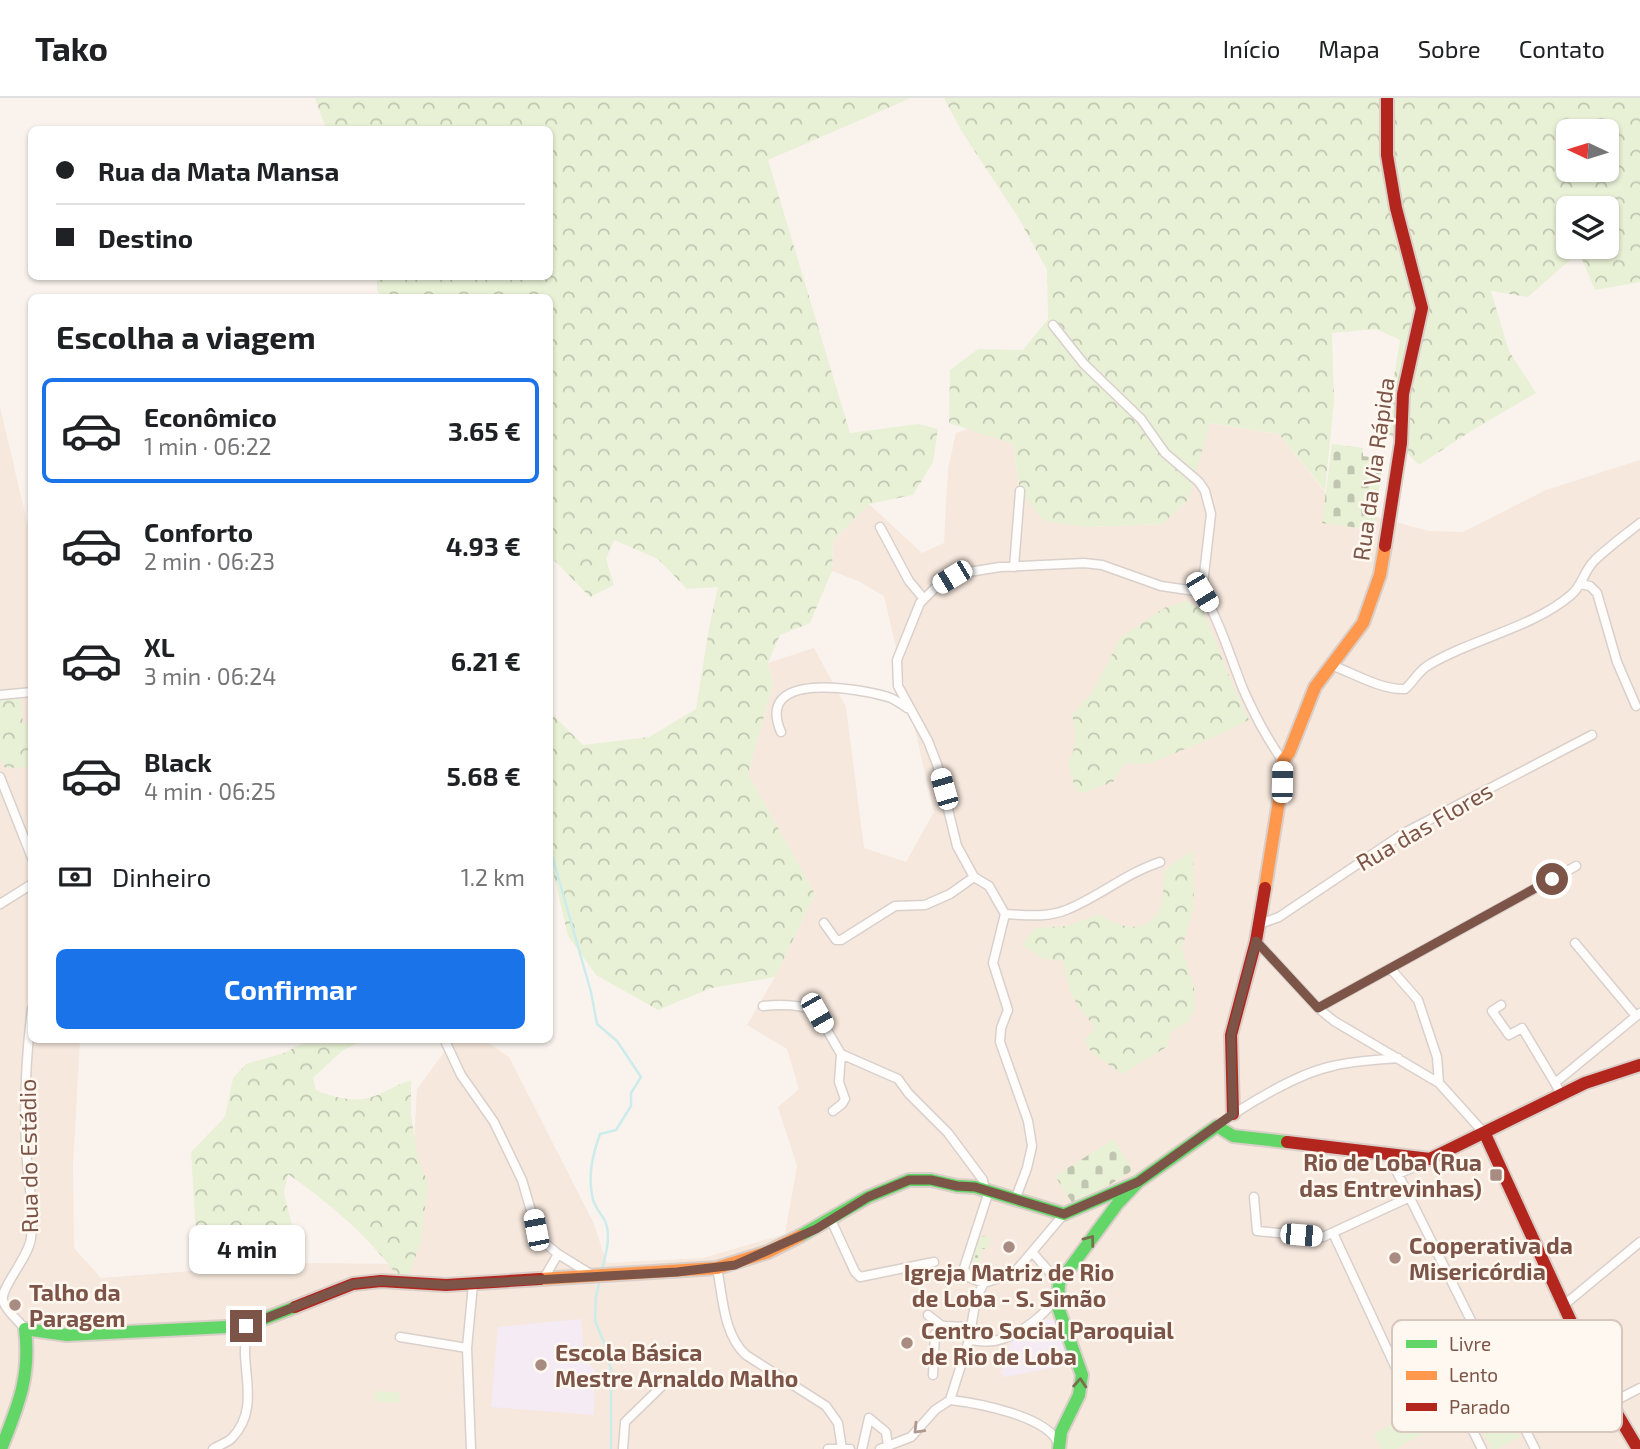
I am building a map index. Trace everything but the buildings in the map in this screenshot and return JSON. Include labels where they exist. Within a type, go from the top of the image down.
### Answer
[{"type":"street","name":"Rua da Via Rápida","points":[[1233,1114],[1231,1035],[1260,924],[1283,761],[1289,753],[1315,687],[1363,624],[1380,575],[1401,443],[1403,394],[1420,323],[1422,308],[1396,208],[1387,155],[1387,98]]},
{"type":"street","points":[[1053,325],[1084,364],[1141,419],[1165,453],[1199,482],[1205,491],[1211,514],[1202,592],[1211,607],[1244,690],[1270,743],[1283,761]]},
{"type":"street","points":[[1014,567],[1020,491]]},
{"type":"street","points":[[1331,664],[1376,683],[1405,689],[1418,673],[1430,664],[1538,616],[1571,595],[1581,584],[1585,572],[1594,561],[1640,523]]},
{"type":"street","points":[[880,527],[909,582],[924,599]]},
{"type":"street","points":[[1015,1200],[1032,1146],[1028,1121],[1000,1042],[1001,1028],[1008,1010],[993,963],[1005,915],[989,886],[974,877],[957,846],[937,764],[928,741],[898,686],[897,660],[906,633],[924,599],[938,585],[952,577],[984,569],[1102,565],[1160,586],[1202,592]]},
{"type":"street","points":[[1581,584],[1590,586],[1597,593],[1618,662],[1636,706]]},
{"type":"street","points":[[781,732],[777,719],[780,701],[790,692],[799,690],[829,687],[870,692],[892,698],[910,710]]},
{"type":"street","points":[[0,695],[28,692]]},
{"type":"street","name":"Rua das Flores","points":[[1260,924],[1279,917],[1404,833],[1592,735]]},
{"type":"street","points":[[0,777],[28,849]]},
{"type":"street","points":[[1005,915],[1065,911],[1138,870],[1160,862]]},
{"type":"street","points":[[1318,1008],[1576,866]]},
{"type":"street","points":[[824,923],[835,939],[841,940],[895,906],[925,905],[950,894],[974,877]]},
{"type":"street","points":[[0,904],[16,891],[28,886]]},
{"type":"street","points":[[1256,941],[1318,1008],[1334,1021],[1439,1083],[1485,1134],[1571,1320]]},
{"type":"street","points":[[1398,1174],[1485,1134],[1558,1088],[1638,1014],[1575,943]]},
{"type":"street","points":[[1390,968],[1418,1000],[1437,1057],[1439,1083]]},
{"type":"street","points":[[763,1006],[776,1005],[817,1013],[841,1054],[839,1082],[845,1099],[833,1111]]},
{"type":"street","points":[[1501,1005],[1492,1011],[1509,1035],[1522,1028],[1558,1088]]},
{"type":"street","name":"Rua do Estádio","points":[[25,1329],[1,1300],[5,1286],[23,1261],[32,1237],[32,1192],[26,1150],[30,1043]]},
{"type":"street","points":[[446,1043],[461,1075],[499,1133],[525,1188],[539,1238],[558,1254],[595,1277]]},
{"type":"street","points":[[841,1054],[898,1079],[909,1094],[948,1133],[984,1180],[987,1191],[964,1268],[968,1277],[984,1283],[1014,1273],[1033,1254],[1064,1214],[1114,1198],[1233,1114],[1310,1073],[1333,1066],[1398,1058]]},
{"type":"street","points":[[1558,1088],[1640,1065]]},
{"type":"street","points":[[1217,1126],[1233,1136],[1430,1159]]},
{"type":"street","points":[[1388,1154],[1471,1320]]},
{"type":"street","points":[[1,1449],[26,1382],[29,1348],[25,1329],[66,1335],[246,1326],[353,1284],[381,1281],[430,1285],[473,1284],[717,1268],[746,1261],[831,1220],[868,1197],[909,1180],[931,1180],[987,1191],[1064,1214]]},
{"type":"street","points":[[1254,1197],[1257,1231],[1323,1237],[1410,1197]]},
{"type":"street","points":[[969,1340],[986,1342],[1002,1339],[1042,1315],[1114,1198]]},
{"type":"street","points":[[831,1220],[855,1272],[860,1277],[934,1262]]},
{"type":"street","points":[[1333,1233],[1392,1360]]},
{"type":"street","points":[[1564,1305],[1640,1242]]},
{"type":"street","points":[[543,1280],[558,1254]]},
{"type":"street","points":[[1033,1254],[1058,1289],[1062,1322],[1080,1366],[1083,1383],[1058,1446]]},
{"type":"street","points":[[717,1268],[729,1329],[737,1347],[827,1406],[838,1423],[842,1449]]},
{"type":"street","points":[[862,1449],[869,1418],[886,1432],[884,1448],[911,1437],[935,1410],[950,1400],[969,1340],[976,1298],[984,1283]]},
{"type":"street","points":[[471,1449],[467,1348],[473,1284]]},
{"type":"street","points":[[928,1315],[938,1325],[971,1327]]},
{"type":"street","points":[[214,1449],[235,1434],[247,1409],[250,1390],[245,1355],[246,1326]]},
{"type":"street","points":[[933,1375],[935,1334],[944,1326]]},
{"type":"street","points":[[400,1337],[467,1348]]},
{"type":"street","points":[[623,1449],[625,1422],[661,1387]]},
{"type":"street","points":[[1622,1397],[1640,1388]]},
{"type":"street","points":[[950,1400],[984,1405],[1020,1416],[1056,1438],[1058,1446]]},
{"type":"street","points":[[1622,1422],[1638,1449]]},
{"type":"street","points":[[1474,1432],[1482,1449]]},
{"type":"street","points":[[1527,1432],[1535,1449]]},
{"type":"street","points":[[828,1449],[849,1449]]},
{"type":"shaded area","points":[[0,407],[28,526],[28,1043],[80,1043],[73,1165],[74,1248],[101,1278],[295,1263],[407,1264],[417,1089],[451,1043],[488,1043],[509,1057],[593,1222],[607,1263],[703,1258],[785,1234],[797,1166],[778,1107],[799,1089],[787,1049],[747,1025],[775,977],[815,894],[748,774],[773,684],[768,663],[814,648],[846,707],[864,848],[906,862],[934,812],[884,596],[858,581],[832,571],[833,541],[869,504],[922,553],[944,543],[948,469],[956,433],[968,429],[1013,444],[1020,491],[1088,527],[1162,524],[1188,500],[1209,423],[1279,434],[1336,506],[1429,531],[1463,532],[1546,490],[1640,460],[1640,1449],[0,1449]]},
{"type":"shaded area","points":[[1042,1317],[1056,1321],[1074,1364],[1004,1377],[1001,1373],[1013,1336]]},
{"type":"shaded area","name":"Escola Básica Mestre Arnaldo Malho","points":[[581,1319],[584,1359],[595,1370],[594,1415],[491,1407],[498,1327]]},
{"type":"green space","points":[[315,98],[911,98],[768,160],[850,433],[918,424],[938,429],[933,462],[913,495],[869,504],[833,541],[832,571],[810,623],[780,635],[768,663],[773,684],[748,774],[815,894],[775,977],[711,988],[658,1010],[596,975],[568,936],[553,872],[553,715],[583,745],[649,737],[696,709],[718,587],[687,589],[658,559],[614,540],[606,559],[614,585],[590,597],[553,559],[553,294],[380,294],[377,291],[377,280],[553,280],[553,126],[325,126]]},
{"type":"green space","points":[[944,98],[1640,98],[1640,282],[1595,290],[1582,259],[1619,259],[1619,196],[1556,196],[1556,259],[1571,259],[1528,297],[1491,291],[1509,351],[1536,393],[1419,465],[1385,430],[1400,340],[1376,329],[1332,333],[1334,401],[1325,491],[1279,434],[1210,423],[1188,500],[1162,524],[1088,527],[1044,521],[1020,491],[1013,444],[949,423],[950,370],[978,349],[1023,350],[1048,319],[1047,270],[1018,217],[962,132]]},
{"type":"green space","points":[[1332,444],[1363,448],[1363,456],[1383,459],[1374,530],[1322,523]]},
{"type":"green space","points":[[1186,601],[1203,610],[1249,720],[1148,764],[1125,763],[1113,782],[1082,793],[1075,789],[1068,763],[1075,739],[1072,715],[1093,691],[1121,637],[1164,608]]},
{"type":"green space","points":[[20,697],[23,723],[28,724],[28,767],[5,768],[0,758],[0,699]]},
{"type":"green space","points":[[1193,850],[1194,906],[1182,948],[1194,988],[1195,1008],[1188,1022],[1171,1031],[1168,1046],[1122,1074],[1091,1052],[1085,1040],[1095,1027],[1073,997],[1063,961],[1044,959],[1022,945],[1035,928],[1066,926],[1100,914],[1114,923],[1131,927],[1147,923],[1154,918],[1161,906],[1165,870]]},
{"type":"green space","points":[[303,1043],[357,1043],[342,1051],[313,1078],[316,1090],[338,1097],[359,1099],[375,1096],[411,1080],[411,1114],[418,1160],[428,1183],[421,1241],[409,1275],[396,1274],[346,1220],[288,1174],[284,1193],[297,1257],[287,1274],[260,1274],[238,1262],[198,1266],[191,1152],[225,1117],[233,1078],[246,1064],[284,1053]]},
{"type":"green space","points":[[1114,1139],[1133,1170],[1075,1207],[1055,1176]]},
{"type":"green space","points":[[976,1236],[990,1237],[988,1249],[981,1249],[979,1271],[968,1270],[967,1263]]},
{"type":"green space","points":[[375,1391],[400,1393],[399,1403],[374,1401]]},
{"type":"green space","points":[[1392,1424],[1392,1432],[1426,1432],[1395,1449],[1382,1449],[1374,1434]]},
{"type":"green space","points":[[1483,1432],[1517,1432],[1520,1437],[1492,1449]]},
{"type":"waterway","points":[[553,859],[591,992],[597,1024],[617,1041],[641,1077],[631,1093],[631,1106],[616,1130],[600,1134],[593,1156],[593,1199],[608,1231],[602,1269]]},
{"type":"waterway","points":[[599,1284],[595,1321],[606,1347],[611,1370],[611,1449]]},
{"type":"traffic: fast","points":[[1059,1449],[1061,1432],[1079,1395],[1082,1375],[1058,1307],[1059,1283],[1118,1203],[1138,1182],[1217,1126],[1233,1136],[1287,1142]]},
{"type":"traffic: fast","points":[[800,1236],[868,1197],[909,1180],[931,1180],[975,1187],[1064,1214],[1138,1182]]},
{"type":"traffic: fast","points":[[1,1449],[18,1405],[25,1376],[25,1329],[67,1335],[246,1326],[295,1307]]},
{"type":"traffic: slow","points":[[1265,888],[1283,761],[1289,753],[1315,687],[1363,623],[1380,575],[1385,546]]},
{"type":"traffic: slow","points":[[540,1279],[717,1268],[768,1252],[800,1236]]},
{"type":"traffic: jam","points":[[1385,546],[1401,443],[1403,394],[1422,308],[1396,208],[1387,155],[1387,98]]},
{"type":"traffic: jam","points":[[1233,1114],[1231,1035],[1256,941],[1265,888]]},
{"type":"traffic: jam","points":[[1287,1142],[1430,1159],[1585,1083],[1640,1065]]},
{"type":"traffic: jam","points":[[1485,1134],[1570,1320]]},
{"type":"traffic: jam","points":[[295,1307],[353,1284],[381,1281],[446,1285],[540,1279]]},
{"type":"traffic: jam","points":[[1622,1422],[1638,1449]]},
{"type":"place","name":"Rio de Loba (Rua das Entrevinhas)","points":[[1496,1175]]},
{"type":"place","name":"Igreja Matriz de Rio de Loba - S. Simão","points":[[1009,1247]]},
{"type":"place","name":"Cooperativa da Misericórdia","points":[[1395,1258]]},
{"type":"place","name":"Talho da Paragem","points":[[15,1305]]},
{"type":"place","name":"Centro Social Paroquial de Rio de Loba","points":[[907,1343]]},
{"type":"place","name":"Escola Básica Mestre Arnaldo Malho","points":[[541,1365]]},
{"type":"route","points":[[246,1326],[353,1284],[381,1281],[446,1285],[677,1272],[735,1265],[816,1229],[868,1197],[909,1180],[968,1185],[1064,1214],[1138,1182],[1233,1114],[1231,1035],[1256,941],[1290,981],[1318,1008],[1552,879]]}]
